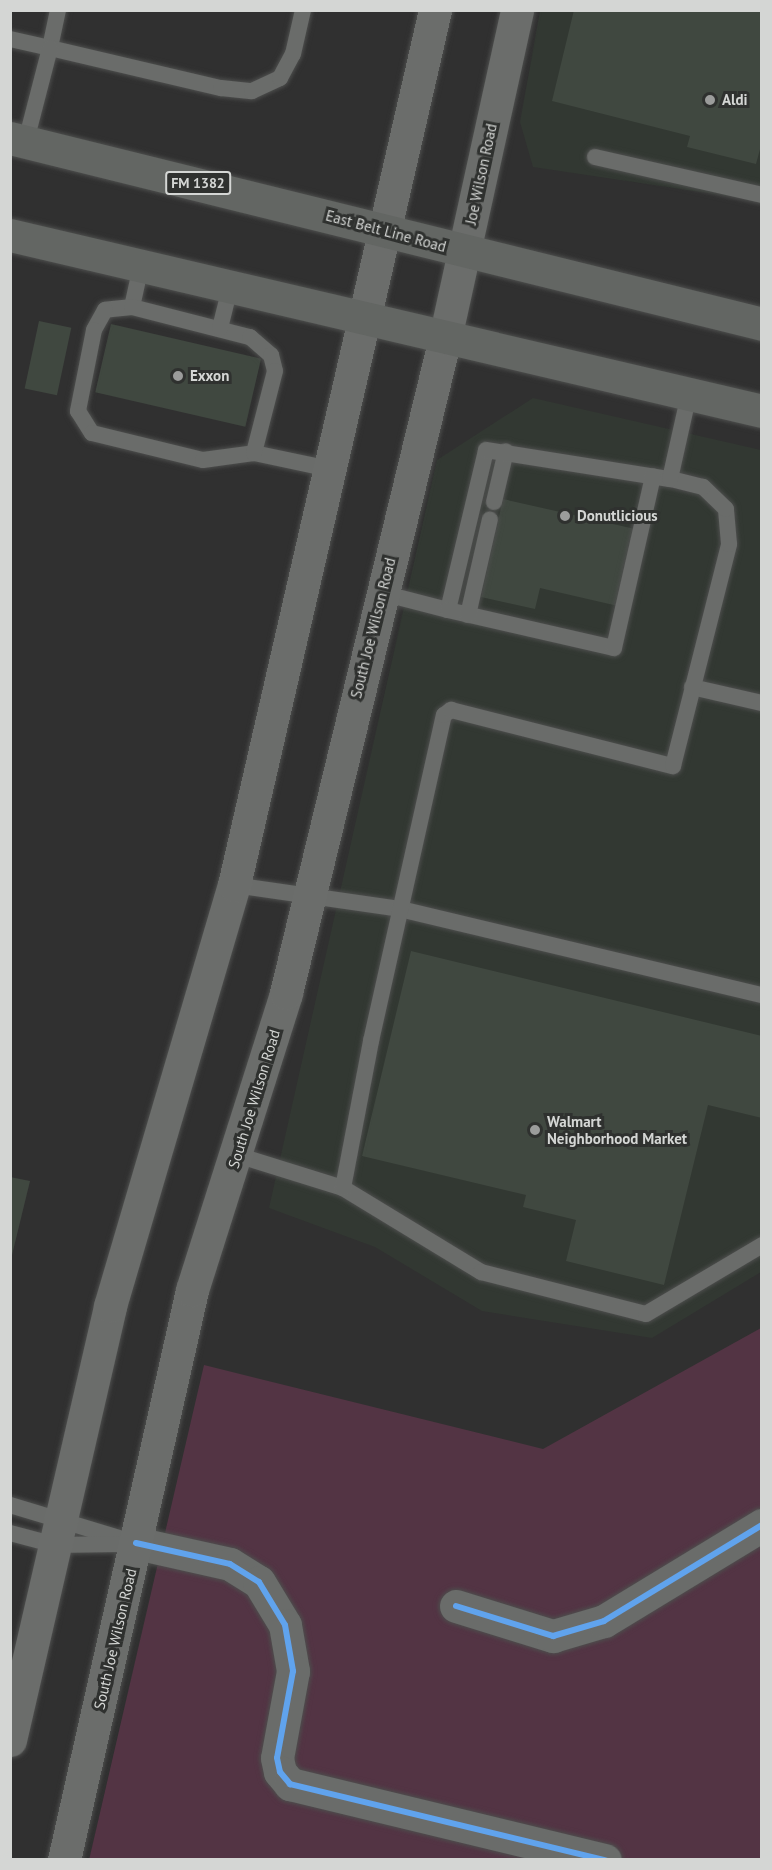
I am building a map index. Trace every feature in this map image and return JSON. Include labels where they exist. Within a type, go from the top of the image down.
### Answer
[{"type":"main road","points":[[10,1740],[110,1306],[234,885],[435,10]]},
{"type":"main road","name":"Joe Wilson Road","points":[[445,338],[517,10]]},
{"type":"main road","name":"East Belt Line Road","points":[[18,139],[385,229],[464,252],[762,324]]},
{"type":"main road","points":[[10,235],[365,320],[762,411]]},
{"type":"main road","name":"South Joe Wilson Road","points":[[64,1860],[192,1290],[237,1155],[286,993],[445,338]]},
{"type":"street","points":[[456,1606],[553,1636],[604,1621],[762,1526]]},
{"type":"street","points":[[136,1543],[230,1564],[259,1582],[285,1625],[293,1671],[277,1758],[280,1772],[290,1785],[605,1860]]},
{"type":"lane","points":[[18,139],[50,48],[58,10]]},
{"type":"lane","points":[[10,39],[221,88],[252,91],[280,78],[293,54],[303,10]]},
{"type":"lane","points":[[595,157],[762,195]]},
{"type":"lane","points":[[132,307],[141,266]]},
{"type":"lane","points":[[220,328],[230,288]]},
{"type":"lane","points":[[254,453],[275,371],[271,355],[250,337],[220,328],[132,307],[105,310],[94,330],[78,411],[92,433],[203,459],[254,453],[330,469]]},
{"type":"lane","points":[[670,479],[689,394]]},
{"type":"lane","points":[[343,1188],[400,909],[444,715],[451,710],[673,766],[729,544],[726,509],[704,487],[506,451],[486,450],[448,610]]},
{"type":"lane","points":[[494,502],[506,451]]},
{"type":"lane","points":[[382,593],[614,648],[652,476]]},
{"type":"lane","points":[[468,615],[490,519]]},
{"type":"lane","points":[[692,687],[762,703]]},
{"type":"lane","points":[[234,885],[400,909],[762,995]]},
{"type":"lane","points":[[237,1155],[343,1188],[481,1272],[646,1314],[762,1245]]},
{"type":"lane","points":[[10,1505],[58,1531],[136,1543]]},
{"type":"lane","points":[[10,1533],[58,1531],[136,1543]]},
{"type":"shaded area","points":[[540,11],[761,11],[761,201],[533,167],[520,122]]},
{"type":"shaded area","points":[[533,398],[761,450],[761,1272],[652,1338],[482,1311],[375,1247],[269,1208],[437,460]]},
{"type":"shaded area","points":[[761,1328],[761,1859],[89,1860],[204,1365],[543,1449]]},
{"type":"building","points":[[574,10],[762,10],[762,142],[756,164],[687,147],[690,136],[552,101]]},
{"type":"building","points":[[39,321],[71,328],[57,395],[25,388]]},
{"type":"building","name":"Exxon","points":[[111,324],[261,359],[245,427],[95,392]]},
{"type":"building","points":[[503,499],[635,529],[618,606],[540,588],[535,609],[481,597]]},
{"type":"building","name":"Walmart Neighborhood Market","points":[[411,951],[762,1036],[762,1118],[708,1105],[664,1285],[566,1261],[576,1220],[523,1207],[526,1195],[362,1156]]},
{"type":"building","points":[[10,1177],[30,1181],[11,1259],[10,1259]]},
{"type":"cycle path","points":[[456,1606],[553,1636],[604,1621],[762,1525]]},
{"type":"cycle path","points":[[136,1543],[230,1564],[259,1582],[285,1625],[293,1671],[277,1758],[280,1772],[290,1784],[605,1860]]},
{"type":"place","name":"Aldi","points":[[710,100]]},
{"type":"place","name":"Exxon","points":[[178,376]]},
{"type":"place","name":"Donutlicious","points":[[565,516]]},
{"type":"place","name":"Walmart Neighborhood Market","points":[[535,1130]]}]
